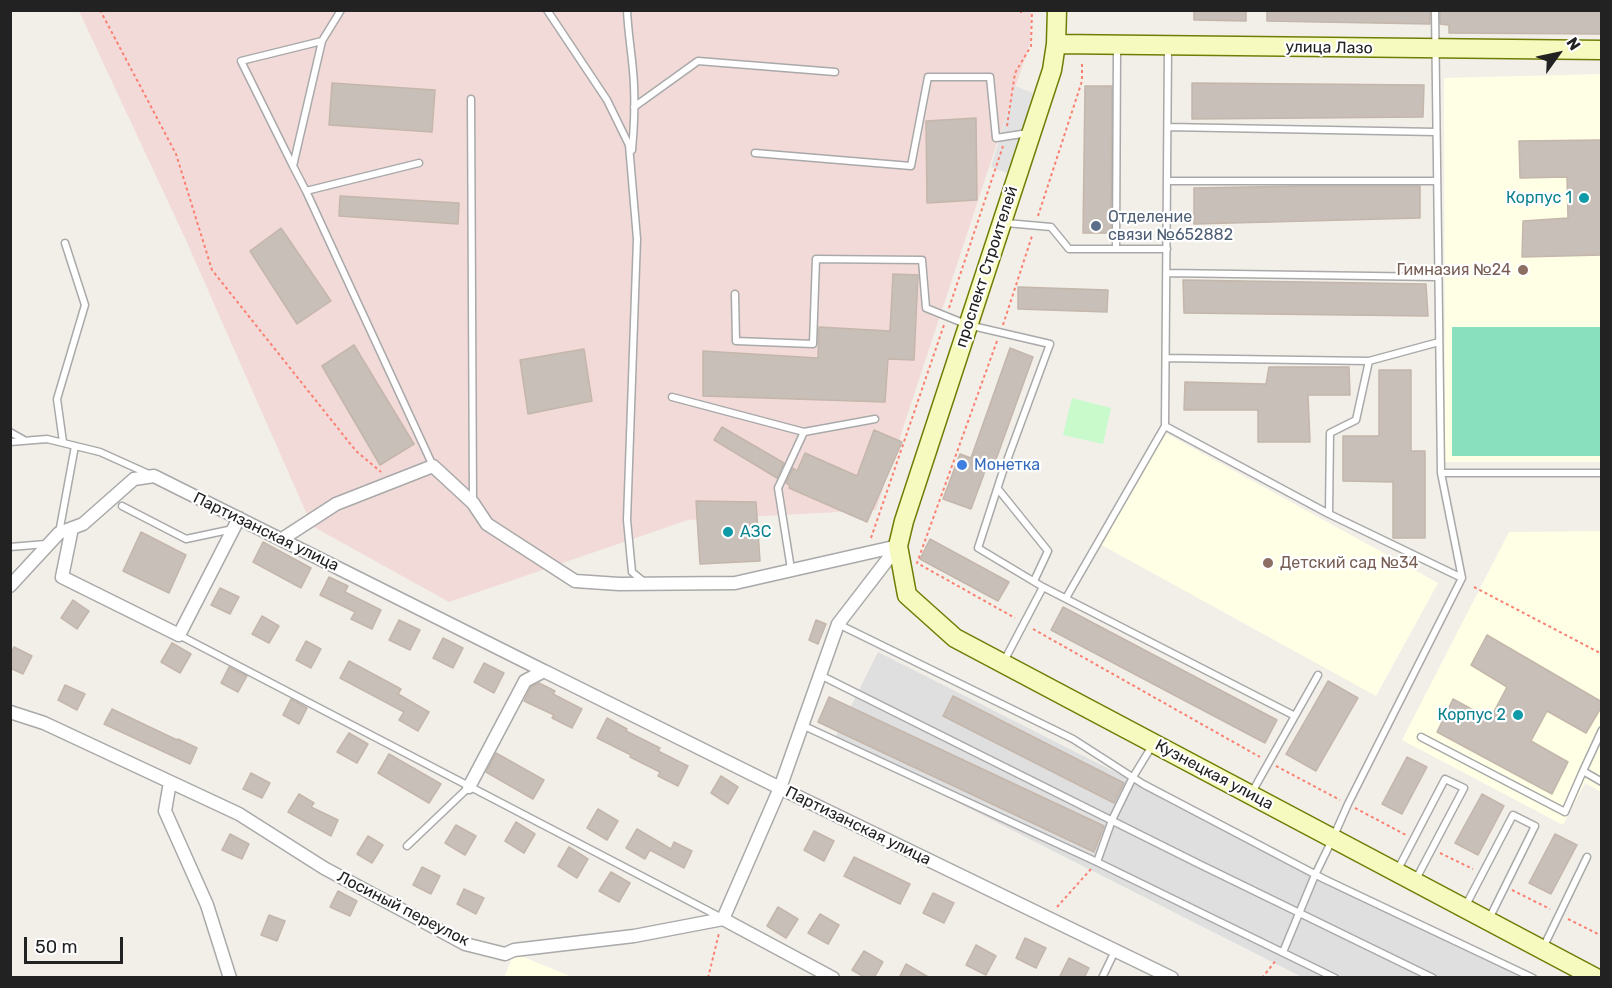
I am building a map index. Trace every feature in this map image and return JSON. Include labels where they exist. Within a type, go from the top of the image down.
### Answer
[{"type":"main road","name":"проспект Строителей","points":[[904,521],[1052,70],[1056,44],[1057,10]]},
{"type":"main road","name":"улица Лазо","points":[[1056,44],[1602,50]]},
{"type":"main road","name":"Кузнецкая улица","points":[[904,521],[898,546],[907,595],[955,638],[1596,978]]},
{"type":"street","points":[[282,539],[336,504],[433,466],[473,503],[487,524],[575,581],[619,584],[735,583],[898,546]]},
{"type":"street","points":[[10,586],[59,533],[83,524],[134,479],[154,476]]},
{"type":"street","name":"Партизанская улица","points":[[154,476],[236,524],[282,539],[780,788],[1172,978]]},
{"type":"street","points":[[72,528],[62,577],[179,635],[236,524]]},
{"type":"street","points":[[833,978],[723,919],[780,788],[838,624],[898,546]]},
{"type":"street","points":[[469,786],[525,681],[544,671]]},
{"type":"street","name":"Лосиный переулок","points":[[10,712],[44,723],[239,814],[324,868],[465,944],[505,954],[514,950],[634,936],[723,919]]},
{"type":"street","points":[[171,782],[165,811],[207,905],[230,978]]},
{"type":"lane","points":[[293,166],[322,41],[341,10]]},
{"type":"lane","points":[[547,10],[607,100],[629,145],[637,239],[627,520],[632,572],[646,584]]},
{"type":"lane","points":[[627,10],[634,83],[634,123],[630,164]]},
{"type":"lane","points":[[1283,952],[1348,804],[1462,578],[1442,473],[1435,10]]},
{"type":"lane","points":[[322,41],[241,61],[306,191],[433,466]]},
{"type":"lane","points":[[1116,249],[1117,45]]},
{"type":"lane","points":[[1066,598],[1165,426],[1168,46]]},
{"type":"lane","points":[[634,107],[698,61],[835,72]]},
{"type":"lane","points":[[755,153],[911,166],[928,77],[990,77],[996,138],[1032,133]]},
{"type":"lane","points":[[471,99],[473,503]]},
{"type":"lane","points":[[1168,127],[1436,132]]},
{"type":"lane","points":[[306,191],[419,163]]},
{"type":"lane","points":[[1167,181],[1437,180]]},
{"type":"lane","points":[[1002,223],[1051,228],[1069,249],[1167,249]]},
{"type":"lane","points":[[63,442],[57,399],[85,305],[65,243]]},
{"type":"lane","points":[[735,294],[736,341],[813,344],[816,260],[922,260],[926,308],[968,325],[1050,344],[978,548],[1043,586],[1295,716]]},
{"type":"lane","points":[[1167,273],[1438,277]]},
{"type":"lane","points":[[1166,358],[1369,361],[1439,342]]},
{"type":"lane","points":[[1329,514],[1330,433],[1356,420],[1369,361]]},
{"type":"lane","points":[[672,397],[804,432],[875,419]]},
{"type":"lane","points":[[1165,426],[1329,514],[1462,578]]},
{"type":"lane","points":[[10,432],[24,441]]},
{"type":"lane","points":[[791,569],[778,488],[804,432]]},
{"type":"lane","points":[[10,442],[47,439],[63,442],[100,452],[154,476]]},
{"type":"lane","points":[[59,533],[75,446]]},
{"type":"lane","points":[[1442,473],[1602,473]]},
{"type":"lane","points":[[998,489],[1048,551],[1034,581]]},
{"type":"lane","points":[[122,506],[186,538],[236,524]]},
{"type":"lane","points":[[10,547],[50,543]]},
{"type":"lane","points":[[1003,663],[1043,586]]},
{"type":"lane","points":[[838,624],[1072,740],[1133,777],[1315,875],[1533,978]]},
{"type":"lane","points":[[179,635],[723,919]]},
{"type":"lane","points":[[820,675],[1433,978]]},
{"type":"lane","points":[[1251,795],[1318,675]]},
{"type":"lane","points":[[802,725],[1097,862],[1335,978]]},
{"type":"lane","points":[[1421,737],[1565,812],[1602,730]]},
{"type":"lane","points":[[1097,862],[1112,820],[1133,777],[1154,743]]},
{"type":"lane","points":[[1583,771],[1602,782]]},
{"type":"lane","points":[[1397,872],[1445,779],[1464,788],[1415,882]]},
{"type":"lane","points":[[406,846],[469,786]]},
{"type":"lane","points":[[1464,908],[1513,815],[1535,826],[1489,920]]},
{"type":"lane","points":[[1543,949],[1587,857]]},
{"type":"lane","points":[[1102,978],[1116,950]]},
{"type":"path","points":[[100,10],[176,154],[212,270],[356,452],[393,482]]},
{"type":"path","points":[[866,553],[1006,136],[1015,73],[1031,46],[1032,10]]},
{"type":"path","points":[[1082,55],[1082,81],[1035,226],[1000,332],[917,563],[1269,762],[1414,839]]},
{"type":"path","points":[[1474,587],[1602,654]]},
{"type":"path","points":[[1432,848],[1482,874]]},
{"type":"path","points":[[1048,918],[1097,862]]},
{"type":"path","points":[[1505,886],[1602,936]]},
{"type":"path","points":[[708,978],[723,919]]},
{"type":"path","points":[[1262,978],[1283,952]]},
{"type":"shaded area","points":[[79,11],[1031,11],[1030,43],[876,510],[688,520],[449,602],[312,526],[185,238]]},
{"type":"shaded area","name":"Гимназия №24","points":[[1601,74],[1601,462],[1445,462],[1444,78]]},
{"type":"shaded area","points":[[1015,86],[1033,93],[1010,174],[991,167]]},
{"type":"shaded area","name":"Детский сад №34","points":[[1160,430],[1438,583],[1376,696],[1098,543]]},
{"type":"shaded area","points":[[1601,531],[1601,792],[1585,783],[1563,825],[1402,740],[1509,532]]},
{"type":"shaded area","points":[[878,652],[1520,977],[1302,977],[834,740]]},
{"type":"shaded area","points":[[514,953],[572,977],[504,978]]},
{"type":"green space","points":[[1452,327],[1601,327],[1601,456],[1452,456]]},
{"type":"green space","points":[[1072,398],[1111,408],[1103,444],[1063,435]]},
{"type":"building","points":[[1194,10],[1246,10],[1246,21],[1194,20]]},
{"type":"building","points":[[1267,10],[1430,10],[1430,24],[1267,21]]},
{"type":"building","points":[[1440,10],[1602,10],[1602,34],[1449,33],[1449,25],[1440,24]]},
{"type":"building","points":[[332,83],[435,90],[432,132],[329,125]]},
{"type":"building","points":[[1192,83],[1424,85],[1423,117],[1192,119]]},
{"type":"building","points":[[1085,86],[1112,86],[1111,233],[1083,233]]},
{"type":"building","points":[[976,118],[977,200],[927,203],[926,121]]},
{"type":"building","name":"Корпус 1","points":[[1602,140],[1602,255],[1522,257],[1523,221],[1568,218],[1567,177],[1520,178],[1519,141]]},
{"type":"building","points":[[1420,186],[1420,218],[1194,224],[1194,188]]},
{"type":"building","points":[[340,196],[459,203],[458,224],[339,216]]},
{"type":"building","points":[[281,228],[331,301],[297,324],[250,251]]},
{"type":"building","points":[[893,274],[918,275],[914,360],[888,359],[885,402],[703,396],[703,351],[818,358],[819,327],[890,331]]},
{"type":"building","points":[[1183,280],[1426,284],[1428,316],[1184,313]]},
{"type":"building","points":[[1018,287],[1108,290],[1107,312],[1018,309]]},
{"type":"building","points":[[354,345],[414,444],[380,465],[322,366]]},
{"type":"building","points":[[1010,348],[1033,357],[994,465],[988,463],[971,509],[943,499],[960,454],[971,458]]},
{"type":"building","points":[[584,349],[592,401],[528,414],[520,360]]},
{"type":"building","points":[[1269,367],[1349,367],[1350,395],[1308,395],[1310,442],[1258,442],[1258,410],[1184,410],[1185,382],[1266,384]]},
{"type":"building","points":[[1379,370],[1411,370],[1411,451],[1425,451],[1425,538],[1393,538],[1393,482],[1343,481],[1343,436],[1379,436]]},
{"type":"building","points":[[722,427],[784,463],[777,478],[714,440]]},
{"type":"building","points":[[874,430],[902,442],[867,522],[789,488],[790,486],[786,483],[793,468],[797,471],[805,453],[857,476]]},
{"type":"building","name":"АЗС","points":[[696,501],[756,502],[760,561],[700,564]]},
{"type":"building","points":[[141,532],[186,555],[169,593],[123,571]]},
{"type":"building","points":[[930,539],[1009,582],[998,601],[920,559]]},
{"type":"building","points":[[263,542],[311,568],[301,588],[253,562]]},
{"type":"building","points":[[329,577],[348,586],[345,592],[381,610],[372,629],[351,619],[355,612],[320,595]]},
{"type":"building","points":[[220,588],[239,597],[230,614],[211,605]]},
{"type":"building","points":[[73,600],[89,611],[77,629],[61,618]]},
{"type":"building","points":[[1063,607],[1277,720],[1265,743],[1051,630]]},
{"type":"building","points":[[262,616],[279,626],[269,643],[252,634]]},
{"type":"building","points":[[399,620],[420,630],[410,650],[389,640]]},
{"type":"building","points":[[816,620],[826,624],[818,644],[809,640]]},
{"type":"building","name":"Корпус 2","points":[[1487,635],[1602,702],[1602,706],[1586,733],[1547,711],[1531,741],[1568,762],[1552,794],[1437,732],[1453,699],[1490,719],[1507,687],[1471,665]]},
{"type":"building","points":[[443,638],[463,648],[453,668],[433,658]]},
{"type":"building","points":[[306,641],[321,649],[311,668],[296,660]]},
{"type":"building","points":[[172,643],[191,654],[180,673],[161,662]]},
{"type":"building","points":[[14,647],[32,656],[23,674],[10,668],[10,655]]},
{"type":"building","points":[[349,661],[401,689],[398,694],[429,712],[418,731],[399,720],[404,712],[340,678]]},
{"type":"building","points":[[484,663],[504,673],[494,693],[474,682]]},
{"type":"building","points":[[229,667],[247,676],[238,692],[221,683]]},
{"type":"building","points":[[1328,681],[1358,698],[1316,771],[1286,754]]},
{"type":"building","points":[[539,683],[555,691],[553,694],[582,709],[572,728],[552,718],[554,715],[524,701],[531,687]]},
{"type":"building","points":[[65,685],[85,694],[77,710],[58,700]]},
{"type":"building","points":[[953,696],[1124,783],[1114,803],[943,716]]},
{"type":"building","points":[[829,697],[1104,826],[1094,852],[818,722]]},
{"type":"building","points":[[291,699],[307,708],[299,724],[283,715]]},
{"type":"building","points":[[112,709],[197,748],[190,764],[104,724]]},
{"type":"building","points":[[607,718],[627,729],[626,731],[660,748],[658,751],[688,766],[678,786],[658,776],[660,772],[597,738]]},
{"type":"building","points":[[349,733],[368,744],[357,763],[337,752]]},
{"type":"building","points":[[496,753],[544,780],[533,799],[486,772]]},
{"type":"building","points":[[389,754],[441,784],[429,803],[378,773]]},
{"type":"building","points":[[1407,757],[1427,767],[1402,814],[1382,804]]},
{"type":"building","points":[[251,773],[270,783],[262,798],[243,789]]},
{"type":"building","points":[[721,776],[738,787],[728,804],[711,793]]},
{"type":"building","points":[[299,794],[314,803],[311,807],[338,820],[331,836],[288,812]]},
{"type":"building","points":[[1482,794],[1504,806],[1478,855],[1455,843]]},
{"type":"building","points":[[598,809],[618,821],[607,840],[587,828]]},
{"type":"building","points":[[516,822],[535,834],[524,853],[505,841]]},
{"type":"building","points":[[456,825],[476,836],[465,855],[445,843]]},
{"type":"building","points":[[637,829],[671,849],[674,842],[692,851],[684,868],[650,850],[645,859],[626,848]]},
{"type":"building","points":[[814,831],[834,841],[824,861],[804,850]]},
{"type":"building","points":[[230,834],[249,844],[242,859],[222,850]]},
{"type":"building","points":[[1555,834],[1577,845],[1551,894],[1529,883]]},
{"type":"building","points":[[368,836],[383,845],[372,863],[357,854]]},
{"type":"building","points":[[569,847],[588,859],[577,878],[558,866]]},
{"type":"building","points":[[854,857],[910,884],[900,904],[844,876]]},
{"type":"building","points":[[422,867],[440,876],[431,894],[413,885]]},
{"type":"building","points":[[611,872],[630,883],[619,902],[599,891]]},
{"type":"building","points":[[464,889],[484,898],[476,914],[457,904]]},
{"type":"building","points":[[338,891],[357,901],[350,916],[330,907]]},
{"type":"building","points":[[933,893],[954,903],[944,923],[923,913]]},
{"type":"building","points":[[778,907],[798,919],[786,938],[767,926]]},
{"type":"building","points":[[820,914],[839,925],[828,944],[808,933]]},
{"type":"building","points":[[269,915],[285,921],[277,941],[261,935]]},
{"type":"building","points":[[1025,938],[1046,948],[1036,968],[1016,958]]},
{"type":"building","points":[[976,945],[996,956],[986,975],[966,965]]},
{"type":"building","points":[[864,951],[883,962],[874,978],[866,978],[852,970]]},
{"type":"building","points":[[1069,958],[1089,968],[1084,978],[1059,978]]},
{"type":"building","points":[[906,964],[930,978],[899,978]]},
{"type":"place","name":"Корпус 1","points":[[1584,198]]},
{"type":"place","name":"Отделение связи №652882","points":[[1096,226]]},
{"type":"place","name":"Гимназия №24","points":[[1523,270]]},
{"type":"place","name":"Монетка","points":[[962,465]]},
{"type":"place","name":"АЗС","points":[[728,532]]},
{"type":"place","name":"Детский сад №34","points":[[1268,563]]},
{"type":"place","name":"Корпус 2","points":[[1518,715]]}]
